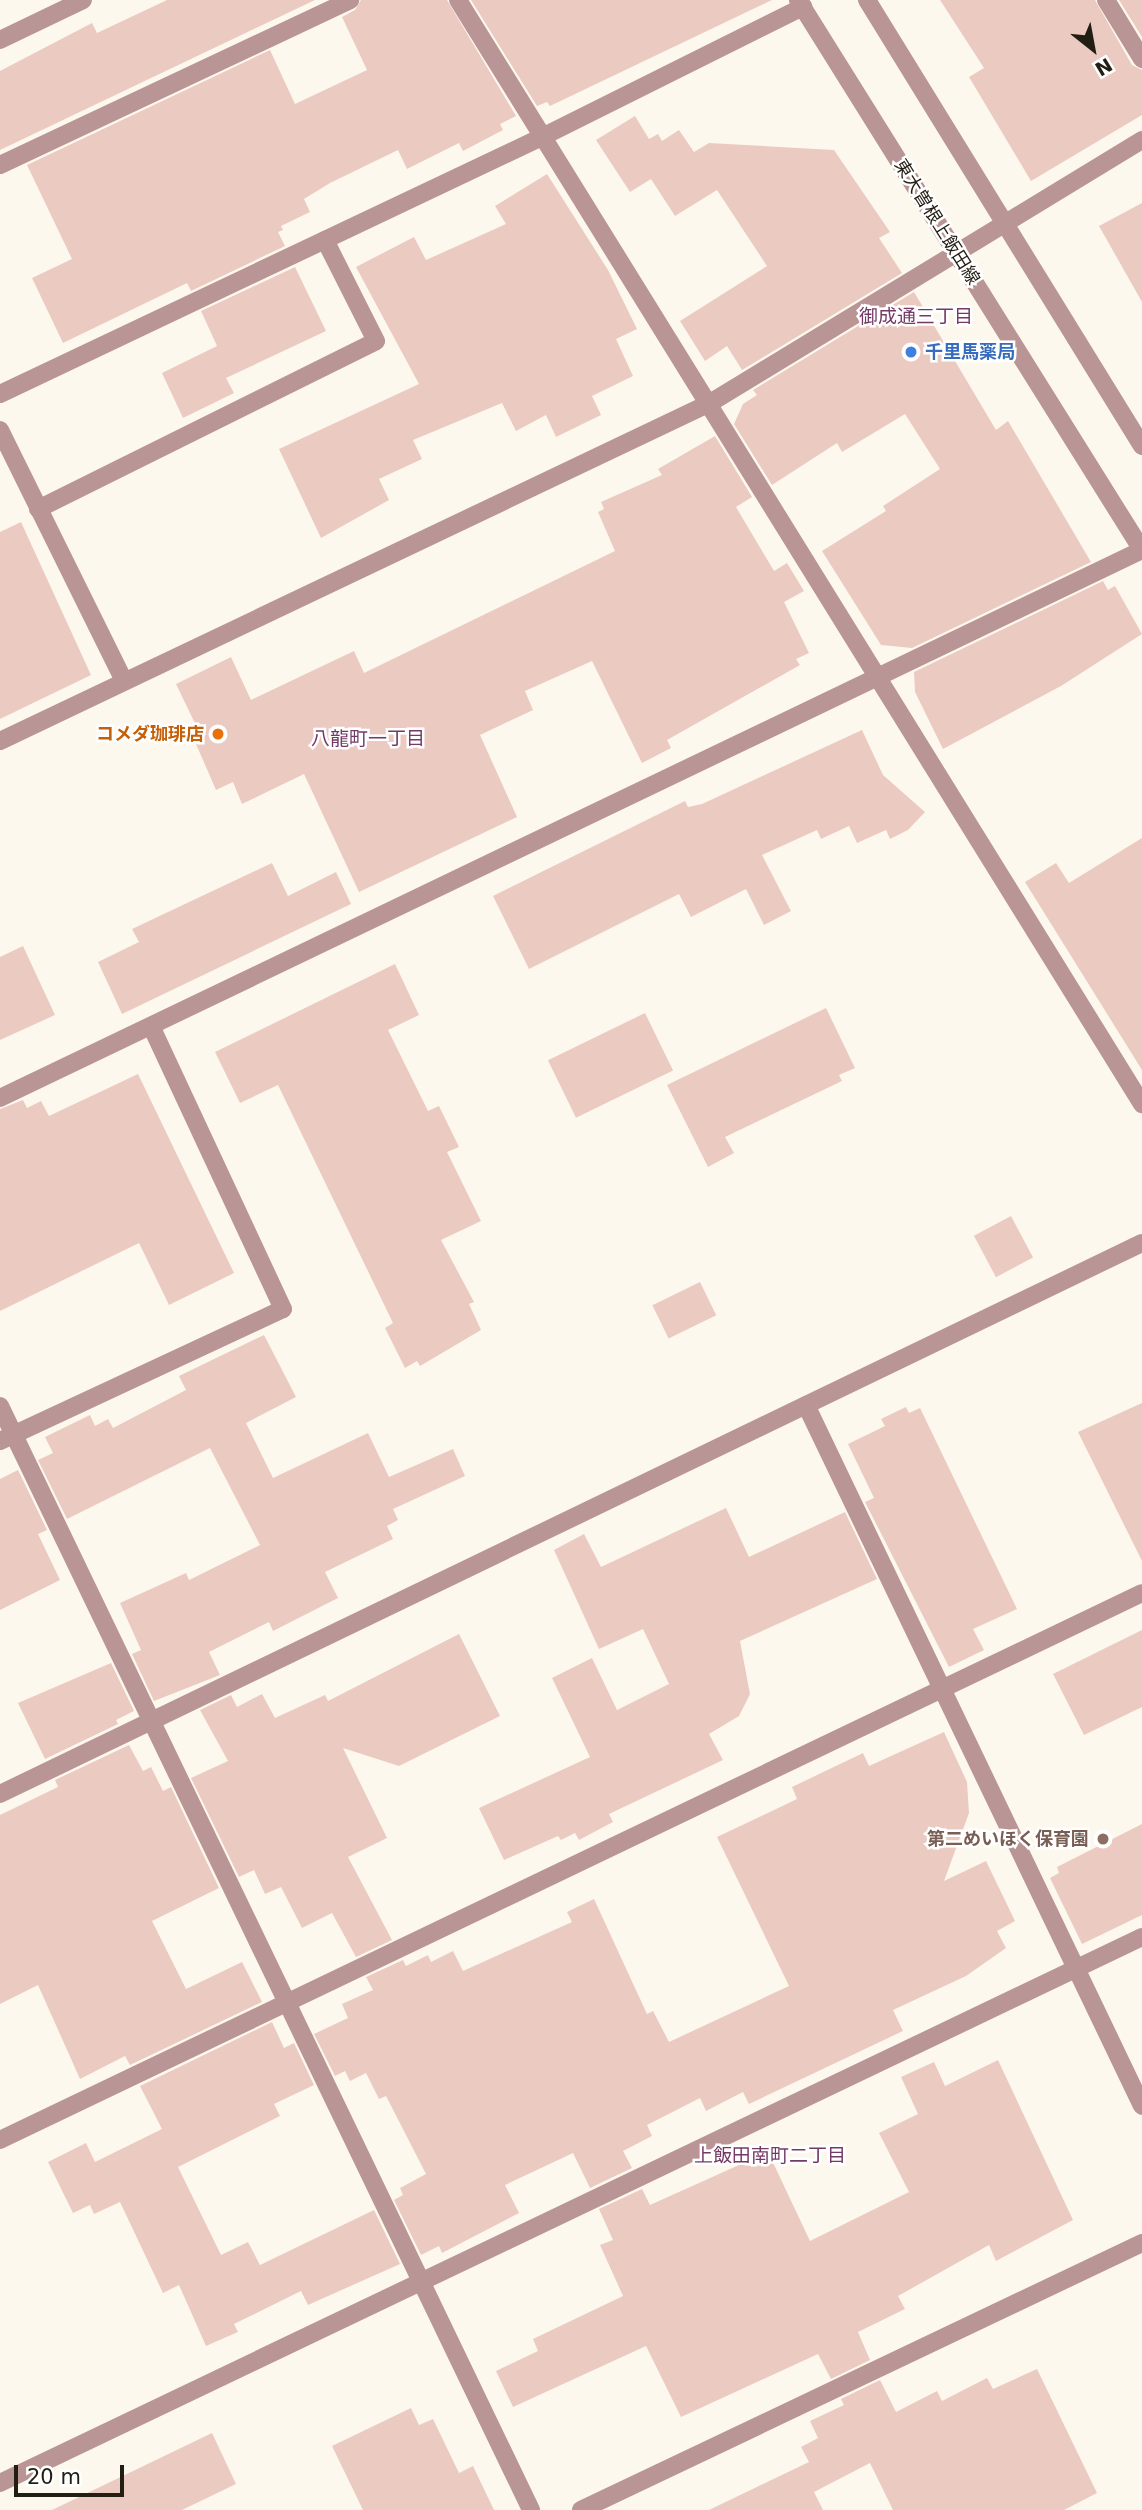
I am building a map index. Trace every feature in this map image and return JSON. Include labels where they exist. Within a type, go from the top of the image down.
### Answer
[{"type":"street","points":[[0,40],[83,0]]},
{"type":"street","points":[[0,165],[349,0]]},
{"type":"street","points":[[458,0],[1142,1104]]},
{"type":"street","points":[[867,0],[1142,446]]},
{"type":"street","points":[[1106,0],[1142,59]]},
{"type":"street","points":[[0,394],[542,137],[801,4]]},
{"type":"street","name":"東大曽根上飯田線","points":[[801,4],[1142,550]]},
{"type":"street","points":[[0,741],[710,403],[1142,140]]},
{"type":"street","points":[[38,509],[376,341],[326,240]]},
{"type":"street","points":[[0,430],[124,681]]},
{"type":"street","points":[[0,1098],[152,1028],[1142,550]]},
{"type":"street","points":[[7,1437],[283,1310],[152,1028]]},
{"type":"street","points":[[0,1794],[1142,1243]]},
{"type":"street","points":[[806,1405],[1142,2106]]},
{"type":"street","points":[[0,1406],[7,1437],[152,1722],[531,2510]]},
{"type":"street","points":[[0,2140],[1142,1593]]},
{"type":"street","points":[[0,2483],[1142,1937]]},
{"type":"street","points":[[581,2510],[1142,2243]]},
{"type":"building","points":[[167,0],[315,0],[0,150],[0,71],[92,23],[97,33]]},
{"type":"building","points":[[361,0],[447,0],[516,116],[500,124],[503,130],[463,151],[459,143],[407,169],[398,150],[330,183],[304,199],[310,212],[281,226],[283,230],[278,232],[285,246],[191,291],[187,283],[63,343],[32,278],[72,259],[27,165],[270,50],[295,104],[367,70],[342,17],[355,10]]},
{"type":"building","points":[[471,0],[772,0],[550,106],[547,102],[537,106]]},
{"type":"building","points":[[940,0],[1095,0],[1132,65],[1142,70],[1142,115],[1031,181],[969,77],[984,68]]},
{"type":"building","points":[[1119,0],[1142,0],[1142,37]]},
{"type":"building","points":[[635,116],[649,139],[658,134],[662,141],[679,130],[694,152],[709,143],[834,150],[890,232],[879,238],[902,273],[742,370],[727,346],[705,361],[680,321],[767,266],[717,190],[675,216],[651,179],[630,192],[596,140]]},
{"type":"building","points":[[547,174],[608,270],[637,329],[616,339],[633,376],[592,396],[601,415],[556,437],[546,415],[516,431],[502,403],[413,440],[422,459],[379,479],[389,500],[321,538],[279,449],[419,384],[356,267],[414,237],[426,260],[506,224],[495,206]]},
{"type":"building","points":[[1142,203],[1142,302],[1099,226]]},
{"type":"building","points":[[295,267],[326,331],[226,378],[234,393],[183,418],[162,373],[217,346],[201,311]]},
{"type":"building","points":[[914,292],[996,430],[1008,421],[1091,562],[912,648],[881,645],[822,551],[886,511],[883,506],[940,469],[905,414],[842,452],[837,443],[772,485],[734,424],[743,404],[757,395],[753,390]]},
{"type":"building","points":[[715,436],[752,497],[736,507],[774,571],[787,563],[804,591],[784,602],[809,653],[796,659],[800,665],[667,740],[671,748],[642,763],[592,661],[525,691],[533,710],[480,735],[517,817],[359,892],[304,774],[242,804],[233,782],[216,790],[196,744],[204,742],[176,684],[231,657],[251,700],[354,651],[364,673],[615,551],[598,512],[604,509],[601,502],[662,475],[658,469]]},
{"type":"building","points":[[21,522],[91,675],[0,719],[0,532]]},
{"type":"building","points":[[1103,581],[1108,590],[1115,586],[1142,634],[1061,686],[943,749],[915,692],[914,672]]},
{"type":"building","points":[[862,730],[883,775],[925,812],[908,830],[890,839],[886,830],[857,843],[849,826],[821,839],[817,830],[762,855],[791,911],[764,925],[746,889],[691,917],[679,894],[529,969],[493,896],[685,801],[688,807],[702,804]]},
{"type":"building","points":[[1142,838],[1142,1070],[1025,882],[1056,863],[1069,883]]},
{"type":"building","points":[[272,863],[288,896],[336,872],[351,904],[122,1014],[98,962],[139,942],[132,929]]},
{"type":"building","points":[[23,946],[55,1015],[0,1040],[0,957]]},
{"type":"building","points":[[395,964],[419,1015],[388,1030],[428,1111],[439,1106],[459,1147],[447,1152],[481,1221],[441,1240],[474,1302],[469,1304],[481,1330],[420,1366],[417,1361],[405,1368],[385,1328],[393,1323],[278,1085],[240,1103],[215,1052]]},
{"type":"building","points":[[826,1008],[855,1068],[839,1075],[842,1081],[725,1137],[734,1153],[708,1167],[667,1085]]},
{"type":"building","points":[[645,1013],[673,1071],[576,1118],[548,1060]]},
{"type":"building","points":[[138,1074],[234,1273],[169,1305],[139,1243],[0,1311],[0,1109],[23,1100],[27,1108],[41,1101],[49,1116]]},
{"type":"building","points":[[1011,1216],[1033,1257],[996,1277],[974,1236]]},
{"type":"building","points":[[700,1282],[716,1315],[669,1338],[652,1305]]},
{"type":"building","points":[[264,1335],[296,1397],[246,1423],[273,1478],[368,1433],[389,1477],[453,1449],[465,1476],[393,1509],[398,1520],[387,1526],[393,1539],[325,1572],[338,1598],[273,1631],[269,1622],[209,1652],[220,1675],[154,1701],[132,1654],[141,1650],[120,1603],[186,1573],[189,1580],[260,1545],[210,1448],[67,1519],[38,1460],[53,1453],[45,1437],[90,1415],[95,1426],[108,1419],[113,1428],[186,1390],[179,1376]]},
{"type":"building","points":[[1142,1403],[1142,1561],[1078,1432]]},
{"type":"building","points":[[906,1407],[909,1413],[920,1408],[1017,1609],[973,1629],[984,1650],[949,1667],[865,1502],[874,1498],[848,1444],[885,1426],[881,1419]]},
{"type":"building","points":[[18,1470],[47,1530],[38,1534],[60,1580],[0,1610],[0,1479]]},
{"type":"building","points":[[726,1508],[749,1557],[845,1512],[877,1579],[740,1641],[750,1694],[739,1716],[709,1734],[723,1760],[609,1814],[613,1822],[579,1840],[575,1833],[561,1840],[558,1836],[504,1860],[479,1808],[590,1757],[552,1678],[592,1658],[617,1710],[669,1684],[643,1629],[599,1649],[554,1550],[584,1534],[601,1567]]},
{"type":"building","points":[[1142,1630],[1142,1707],[1084,1735],[1053,1674]]},
{"type":"building","points":[[459,1634],[500,1716],[399,1766],[343,1748],[387,1838],[348,1857],[392,1940],[356,1957],[332,1913],[302,1928],[281,1887],[265,1894],[254,1870],[239,1877],[191,1778],[228,1761],[200,1710],[231,1695],[237,1707],[262,1694],[275,1718],[325,1695],[328,1701]]},
{"type":"building","points":[[111,1663],[134,1711],[116,1720],[118,1724],[45,1759],[18,1703]]},
{"type":"building","points":[[944,1732],[967,1782],[969,1813],[944,1881],[986,1861],[1015,1921],[997,1931],[1006,1948],[966,1976],[893,2010],[903,2031],[749,2104],[743,2092],[706,2111],[700,2098],[647,2125],[652,2136],[623,2151],[632,2168],[590,2188],[573,2153],[505,2185],[519,2213],[442,2253],[439,2246],[421,2255],[394,2200],[403,2195],[400,2188],[426,2174],[386,2096],[379,2099],[366,2073],[350,2081],[345,2071],[335,2076],[314,2034],[348,2018],[342,2004],[373,1990],[366,1977],[403,1960],[406,1966],[428,1955],[431,1962],[453,1951],[463,1971],[572,1922],[567,1912],[594,1899],[647,2014],[653,2011],[669,2042],[789,1986],[717,1837],[797,1799],[792,1787],[863,1753],[869,1766]]},
{"type":"building","points":[[129,1745],[143,1771],[151,1767],[163,1791],[171,1787],[219,1888],[152,1921],[186,1989],[242,1962],[262,2002],[130,2065],[125,2056],[80,2079],[38,1985],[0,2004],[0,1815],[58,1787],[55,1780]]},
{"type":"building","points":[[1142,1824],[1142,1915],[1082,1944],[1050,1878],[1059,1873],[1057,1867]]},
{"type":"building","points":[[272,2022],[284,2048],[294,2043],[314,2085],[274,2104],[280,2116],[178,2167],[221,2255],[248,2242],[260,2265],[374,2210],[400,2264],[308,2305],[301,2291],[234,2324],[238,2332],[206,2346],[179,2285],[163,2293],[120,2202],[94,2214],[90,2205],[73,2213],[48,2162],[86,2143],[95,2162],[162,2129],[140,2086]]},
{"type":"building","points":[[998,2060],[1073,2220],[996,2261],[989,2245],[898,2296],[905,2309],[858,2332],[870,2360],[831,2379],[818,2354],[681,2417],[646,2346],[513,2407],[496,2371],[538,2351],[533,2339],[623,2296],[600,2245],[613,2240],[599,2209],[642,2189],[650,2205],[768,2152],[810,2241],[909,2192],[879,2133],[918,2114],[901,2077],[934,2062],[945,2086]]},
{"type":"building","points":[[1037,2369],[1097,2493],[1064,2510],[893,2510],[870,2463],[814,2492],[823,2510],[709,2510],[809,2462],[801,2447],[818,2438],[810,2421],[844,2405],[841,2399],[880,2380],[896,2412],[937,2391],[942,2401],[987,2378],[993,2389]]},
{"type":"building","points":[[411,2408],[419,2425],[433,2419],[459,2473],[473,2466],[494,2510],[363,2510],[332,2446]]},
{"type":"building","points":[[212,2433],[236,2484],[182,2510],[52,2510]]},
{"type":"place","name":"千里馬薬局","points":[[911,352]]},
{"type":"place","name":"コメダ珈琲店","points":[[218,734]]},
{"type":"place","name":"第二めいほく保育園","points":[[1103,1839]]},
{"type":"district","name":"御成通三丁目","points":[[916,317]]},
{"type":"district","name":"八龍町一丁目","points":[[368,739]]},
{"type":"district","name":"上飯田南町二丁目","points":[[770,2156]]}]
